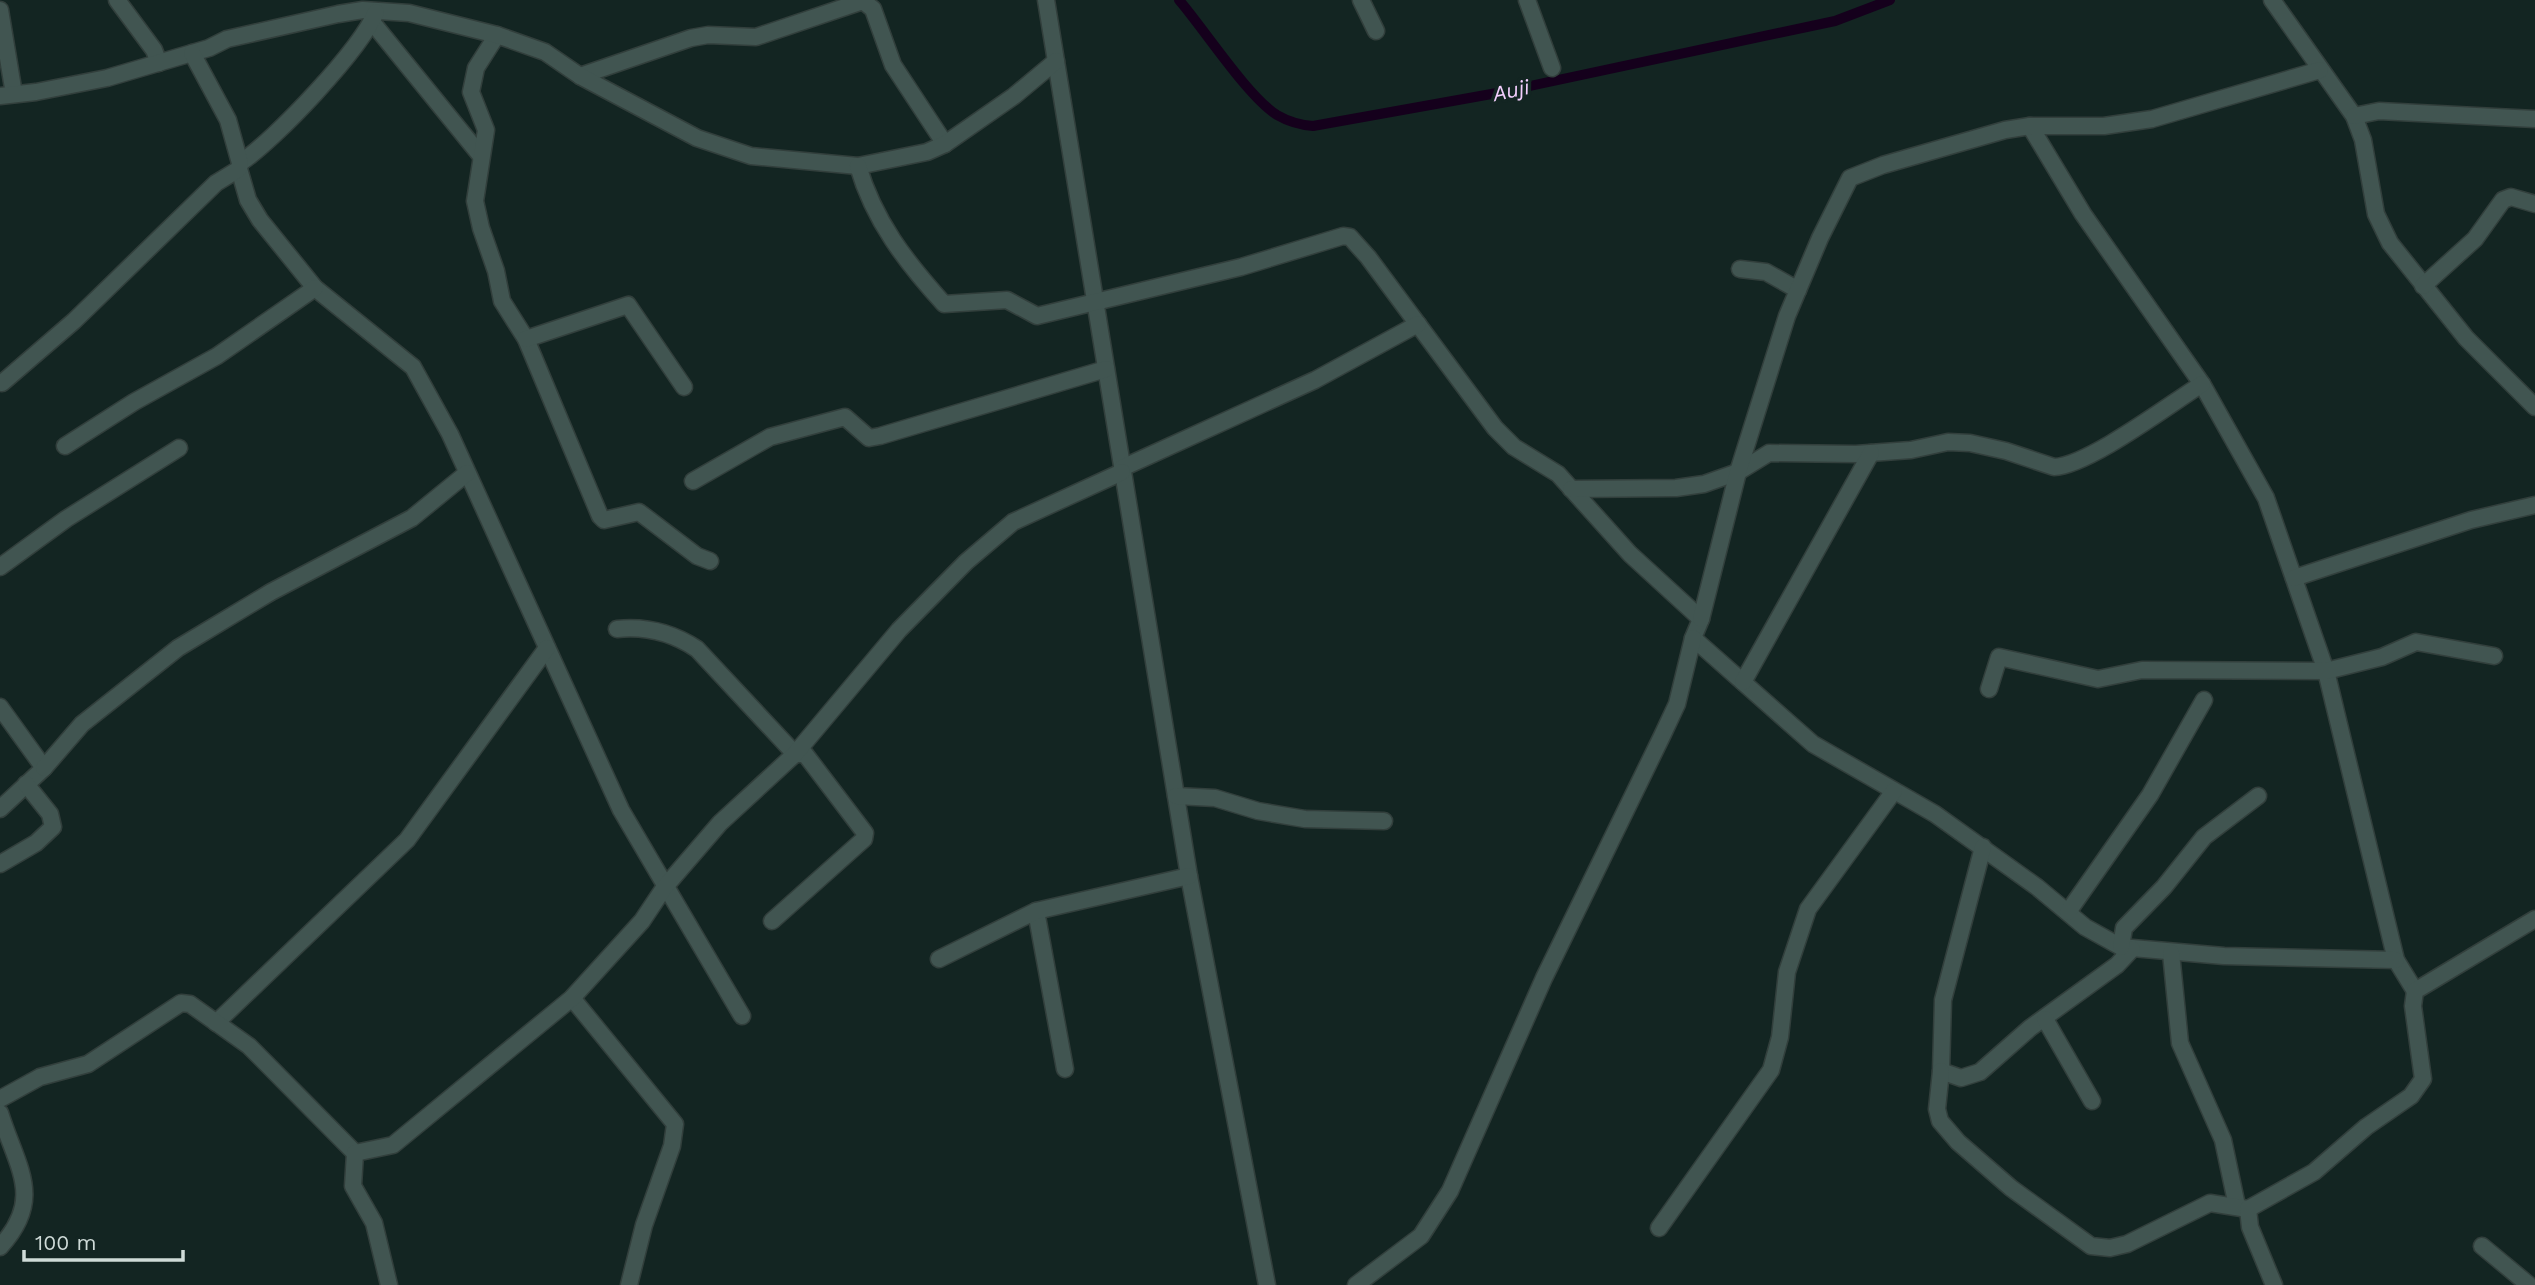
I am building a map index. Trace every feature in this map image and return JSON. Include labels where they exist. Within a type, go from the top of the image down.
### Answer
[{"type":"street","points":[[117,0],[154,50],[159,63]]},
{"type":"street","points":[[1046,0],[1189,876],[1267,1285]]},
{"type":"street","points":[[1361,0],[1376,31]]},
{"type":"street","points":[[1527,0],[1552,68]]},
{"type":"street","points":[[2272,0],[2354,116],[2363,140],[2376,214],[2382,230],[2466,338],[2535,407]]},
{"type":"street","points":[[580,76],[691,38],[708,35],[756,37],[863,1],[873,9],[893,65],[945,144]]},
{"type":"street","points":[[0,10],[7,95],[107,78],[192,54],[227,39],[371,11],[409,13],[497,34],[545,51],[580,76],[671,127],[740,153],[858,166],[927,152],[945,144],[1014,96],[1056,61]]},
{"type":"street","points":[[371,11],[481,156]]},
{"type":"street","points":[[1,381],[74,321],[216,183],[257,152],[283,126],[357,44],[371,11]]},
{"type":"street","points":[[497,34],[476,68],[471,92],[486,130],[486,144],[481,156],[475,201],[502,301],[526,339],[600,516],[604,520],[639,512],[697,556],[710,561]]},
{"type":"street","points":[[192,54],[228,120],[248,200],[260,220],[315,288],[413,367],[450,435],[621,810],[664,888],[742,1016]]},
{"type":"street","points":[[1356,1285],[1393,1260],[1421,1236],[1450,1191],[1544,978],[1662,736],[1676,704],[1693,638],[1701,619],[1738,472],[1798,290],[1850,178],[1883,165],[1996,132],[2031,126],[2104,127],[2152,119],[2320,71]]},
{"type":"street","points":[[2354,116],[2379,111],[2535,120]]},
{"type":"street","points":[[1983,847],[1943,1000],[1937,1109],[1940,1121],[1958,1142],[2011,1188],[2091,1246],[2110,1248],[2127,1244],[2210,1203],[2242,1208],[2314,1172],[2420,1086],[2423,1067],[2413,1006],[2415,991],[2396,960],[2326,671],[2266,498],[2202,384],[2083,214],[2031,126]]},
{"type":"street","points":[[858,166],[868,200],[902,257],[944,304],[1007,300],[1037,316],[1252,264],[1343,236],[1359,245],[1495,428],[1514,447],[1558,474],[1630,554],[1701,619]]},
{"type":"street","points":[[2423,286],[2475,239],[2503,200],[2511,197],[2535,204]]},
{"type":"street","points":[[1740,269],[1766,272],[1798,290]]},
{"type":"street","points":[[65,446],[134,402],[217,356],[315,288]]},
{"type":"street","points":[[526,339],[628,305],[684,387]]},
{"type":"street","points":[[355,1153],[393,1145],[572,998],[642,921],[664,888],[720,823],[795,754],[899,630],[1013,522],[1315,380],[1418,324]]},
{"type":"street","points":[[693,481],[770,437],[782,433],[845,417],[869,438],[880,436],[1106,369]]},
{"type":"street","points":[[1571,489],[1676,488],[1704,484],[1738,472],[1769,453],[1871,453],[1948,442],[1970,443],[2054,467],[2064,467],[2099,449],[2202,384]]},
{"type":"street","points":[[0,567],[66,519],[179,448]]},
{"type":"street","points":[[1742,682],[1871,453]]},
{"type":"street","points":[[0,809],[44,768],[82,724],[178,648],[271,592],[412,518],[467,473]]},
{"type":"street","points":[[2294,578],[2445,528],[2535,505]]},
{"type":"street","points":[[617,629],[645,628],[678,638],[697,649],[795,754],[804,754],[815,764],[865,833],[864,839],[772,921]]},
{"type":"street","points":[[1693,638],[1813,744],[1983,847],[2085,927],[2126,948],[2171,953],[2396,960]]},
{"type":"street","points":[[1989,689],[1999,657],[2098,679],[2142,670],[2326,671],[2382,657],[2416,642],[2494,656]]},
{"type":"street","points":[[216,1023],[407,840],[547,648]]},
{"type":"street","points":[[2067,912],[2150,795],[2204,700]]},
{"type":"street","points":[[0,707],[44,768]]},
{"type":"street","points":[[0,864],[36,843],[53,827],[50,814],[26,785]]},
{"type":"street","points":[[1659,1228],[1770,1070],[1780,1037],[1787,972],[1808,909],[1894,791]]},
{"type":"street","points":[[1176,796],[1215,798],[1258,811],[1305,819],[1384,821]]},
{"type":"street","points":[[1941,1071],[1961,1078],[1974,1076],[2117,965],[2126,948],[2124,928],[2164,887],[2204,837],[2258,796]]},
{"type":"street","points":[[939,959],[1036,911],[1189,876]]},
{"type":"street","points":[[1036,911],[1065,1069]]},
{"type":"street","points":[[2415,991],[2535,919]]},
{"type":"street","points":[[2171,953],[2180,1043],[2223,1140],[2242,1208],[2274,1285]]},
{"type":"street","points":[[572,998],[675,1124],[672,1146],[644,1226],[629,1285]]},
{"type":"street","points":[[0,1099],[40,1077],[88,1064],[181,1003],[190,1004],[249,1046],[355,1153],[353,1186],[374,1223],[389,1285]]},
{"type":"street","points":[[2045,1019],[2092,1101]]},
{"type":"street","points":[[0,1113],[27,1195],[23,1217],[0,1247]]},
{"type":"street","points":[[2482,1246],[2529,1285]]},
{"type":"waterway","name":"Auji","points":[[1179,0],[1265,106],[1286,120],[1313,126],[1497,93],[1835,21],[1890,0]]}]
